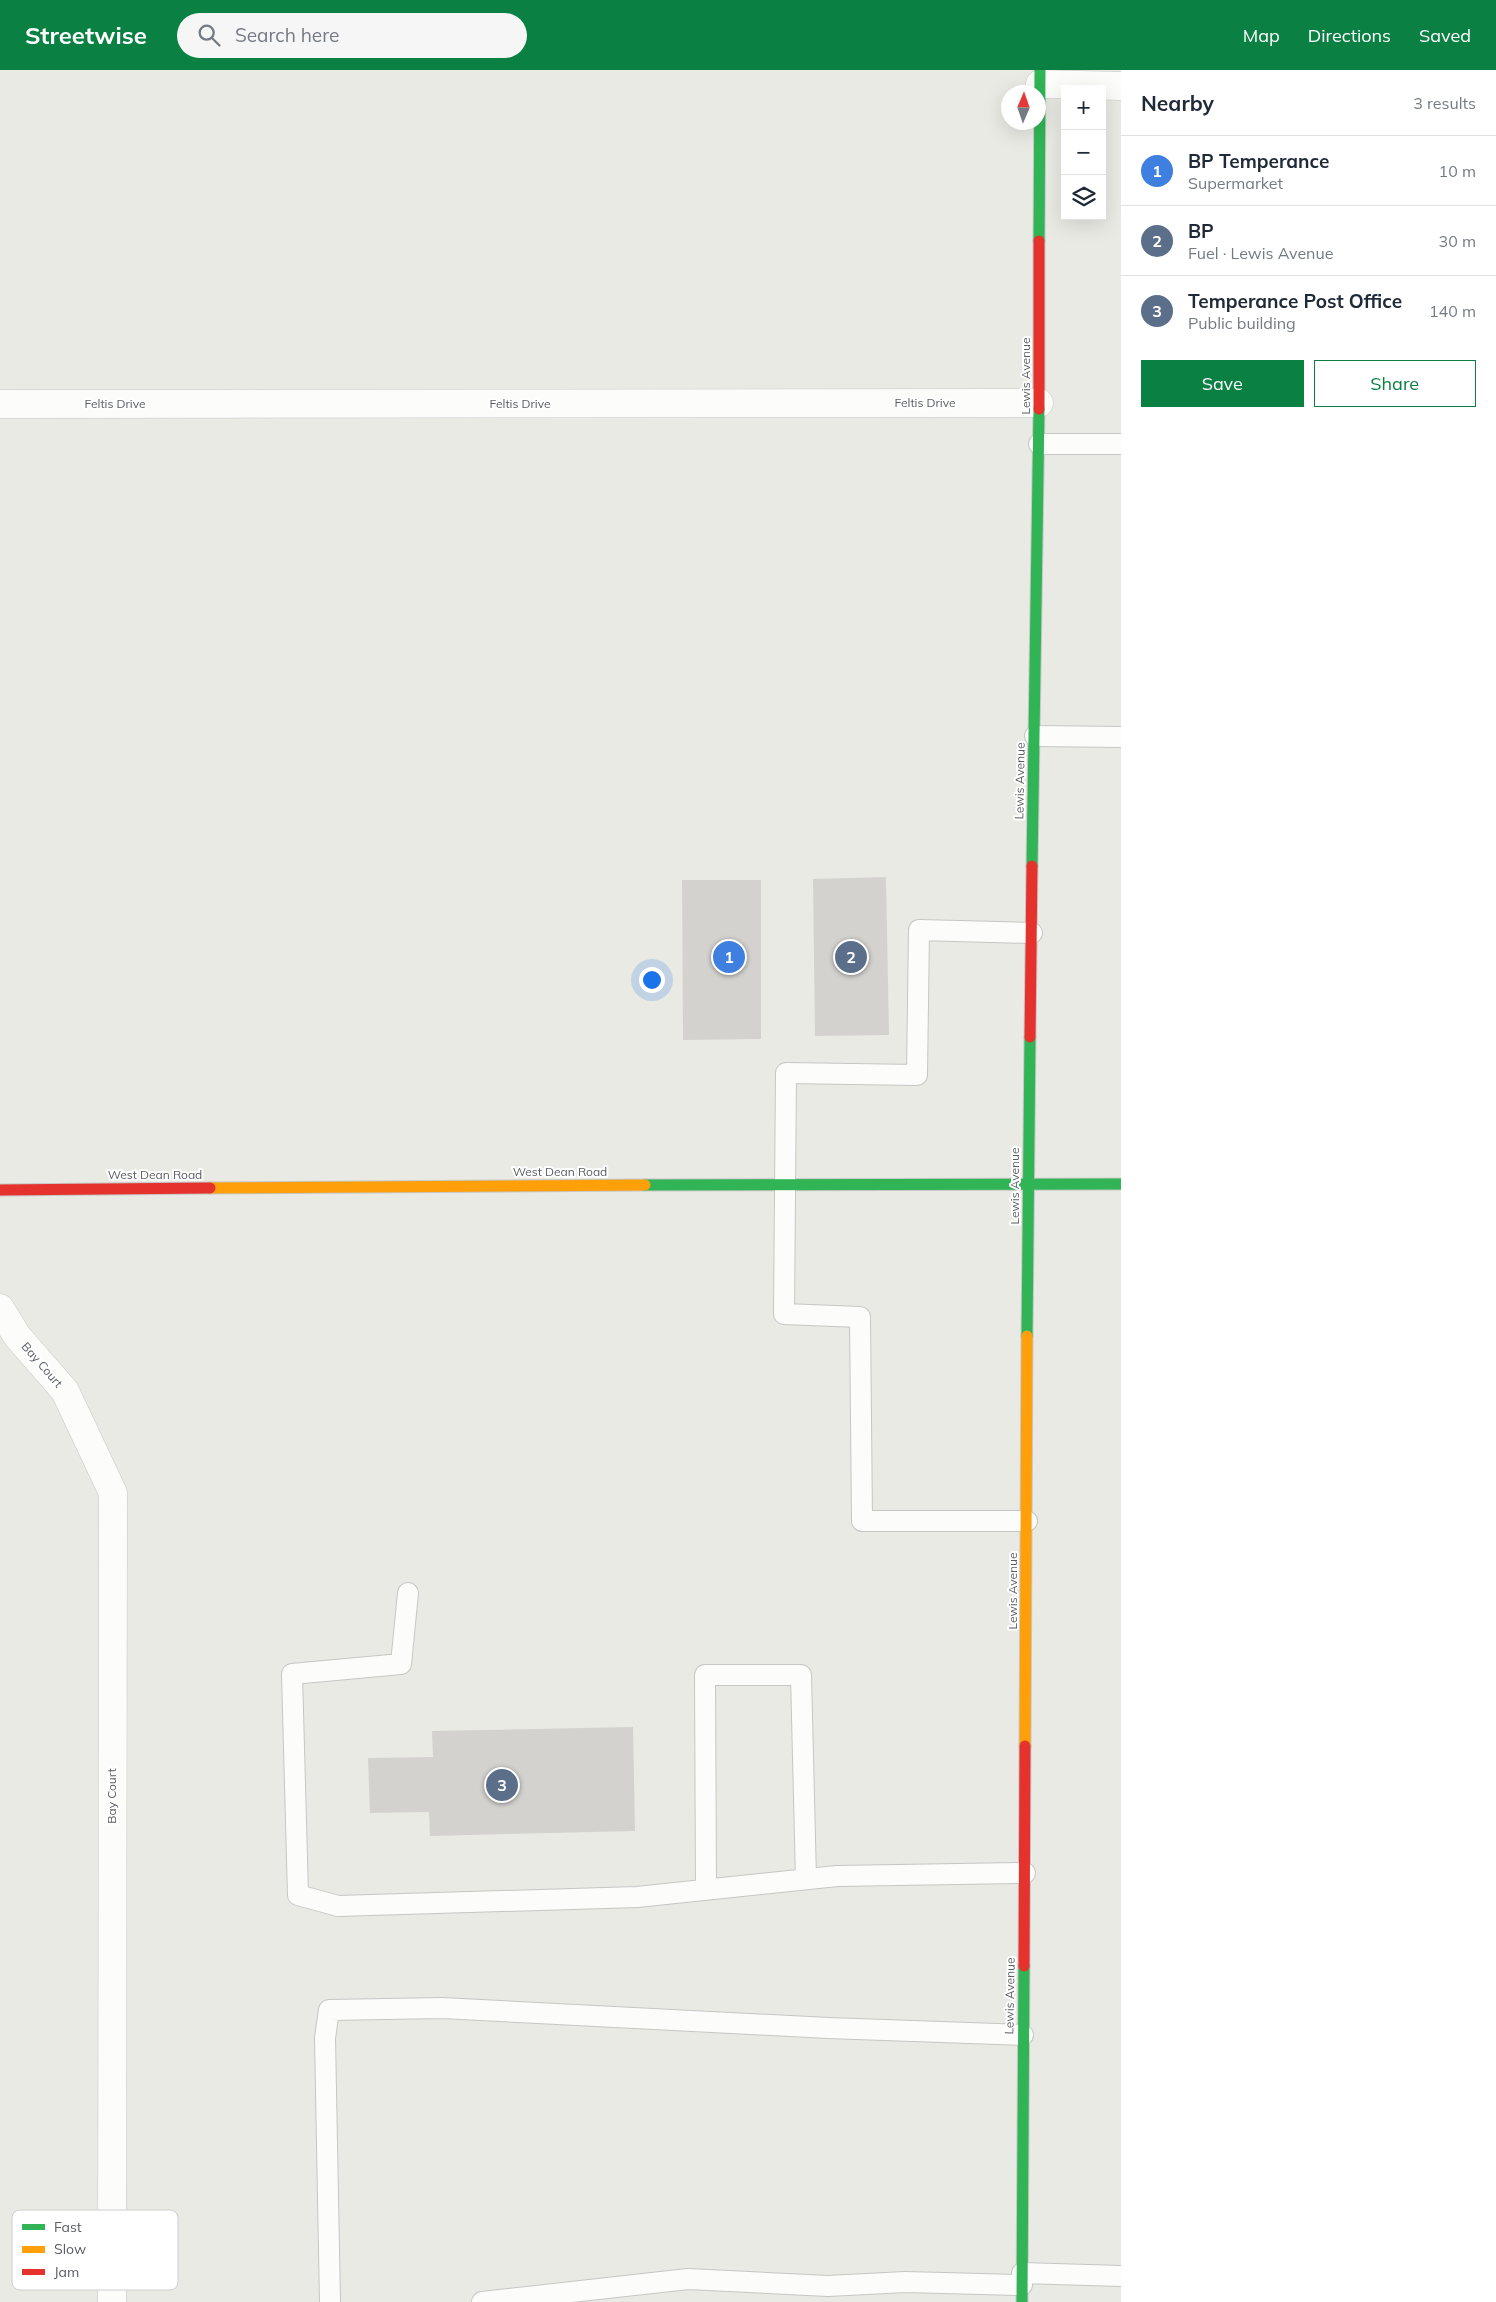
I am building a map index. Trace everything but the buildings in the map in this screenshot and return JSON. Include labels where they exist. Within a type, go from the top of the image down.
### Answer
[{"type":"main road","name":"Lewis Avenue","points":[[1022,2287],[1028,1183],[1039,444],[1040,77]]},
{"type":"main road","name":"West Dean Road","points":[[0,1190],[784,1184],[1121,1184]]},
{"type":"street","points":[[1040,77],[1121,86]]},
{"type":"street","name":"Feltis Drive","points":[[0,404],[1039,403]]},
{"type":"street","name":"Bay Court","points":[[3,1318],[65,1391],[113,1493],[112,2210]]},
{"type":"lane","points":[[1039,444],[1121,444]]},
{"type":"lane","points":[[1034,736],[1121,737]]},
{"type":"lane","points":[[1027,1521],[862,1521],[860,1317],[784,1314],[784,1184],[786,1073],[917,1075],[919,930],[1032,933]]},
{"type":"lane","points":[[408,1593],[401,1664],[292,1674],[298,1895],[338,1906],[637,1897],[837,1876],[1025,1873]]},
{"type":"lane","points":[[706,1890],[705,1674],[801,1675],[806,1879]]},
{"type":"lane","points":[[330,2302],[325,2038],[330,2010],[442,2008],[828,2028],[1023,2035]]},
{"type":"lane","points":[[482,2302],[688,2279],[828,2286],[905,2282],[1022,2287],[1121,2276]]},
{"type":"traffic: fast","points":[[1039,241],[1040,70]]},
{"type":"traffic: fast","points":[[1032,866],[1039,409]]},
{"type":"traffic: fast","points":[[1027,1336],[1030,1037]]},
{"type":"traffic: fast","points":[[645,1185],[1121,1184]]},
{"type":"traffic: fast","points":[[1022,2302],[1024,1966]]},
{"type":"traffic: slow","points":[[210,1188],[645,1185]]},
{"type":"traffic: slow","points":[[1025,1746],[1027,1336]]},
{"type":"traffic: jam","points":[[1039,241],[1039,409]]},
{"type":"traffic: jam","points":[[1030,1037],[1032,866]]},
{"type":"traffic: jam","points":[[0,1190],[210,1188]]},
{"type":"traffic: jam","points":[[1024,1966],[1025,1746]]},
{"type":"place","name":"BP Temperance","points":[[729,957]]},
{"type":"place","name":"BP","points":[[851,957]]},
{"type":"place","name":"Temperance Post Office","points":[[502,1785]]}]
